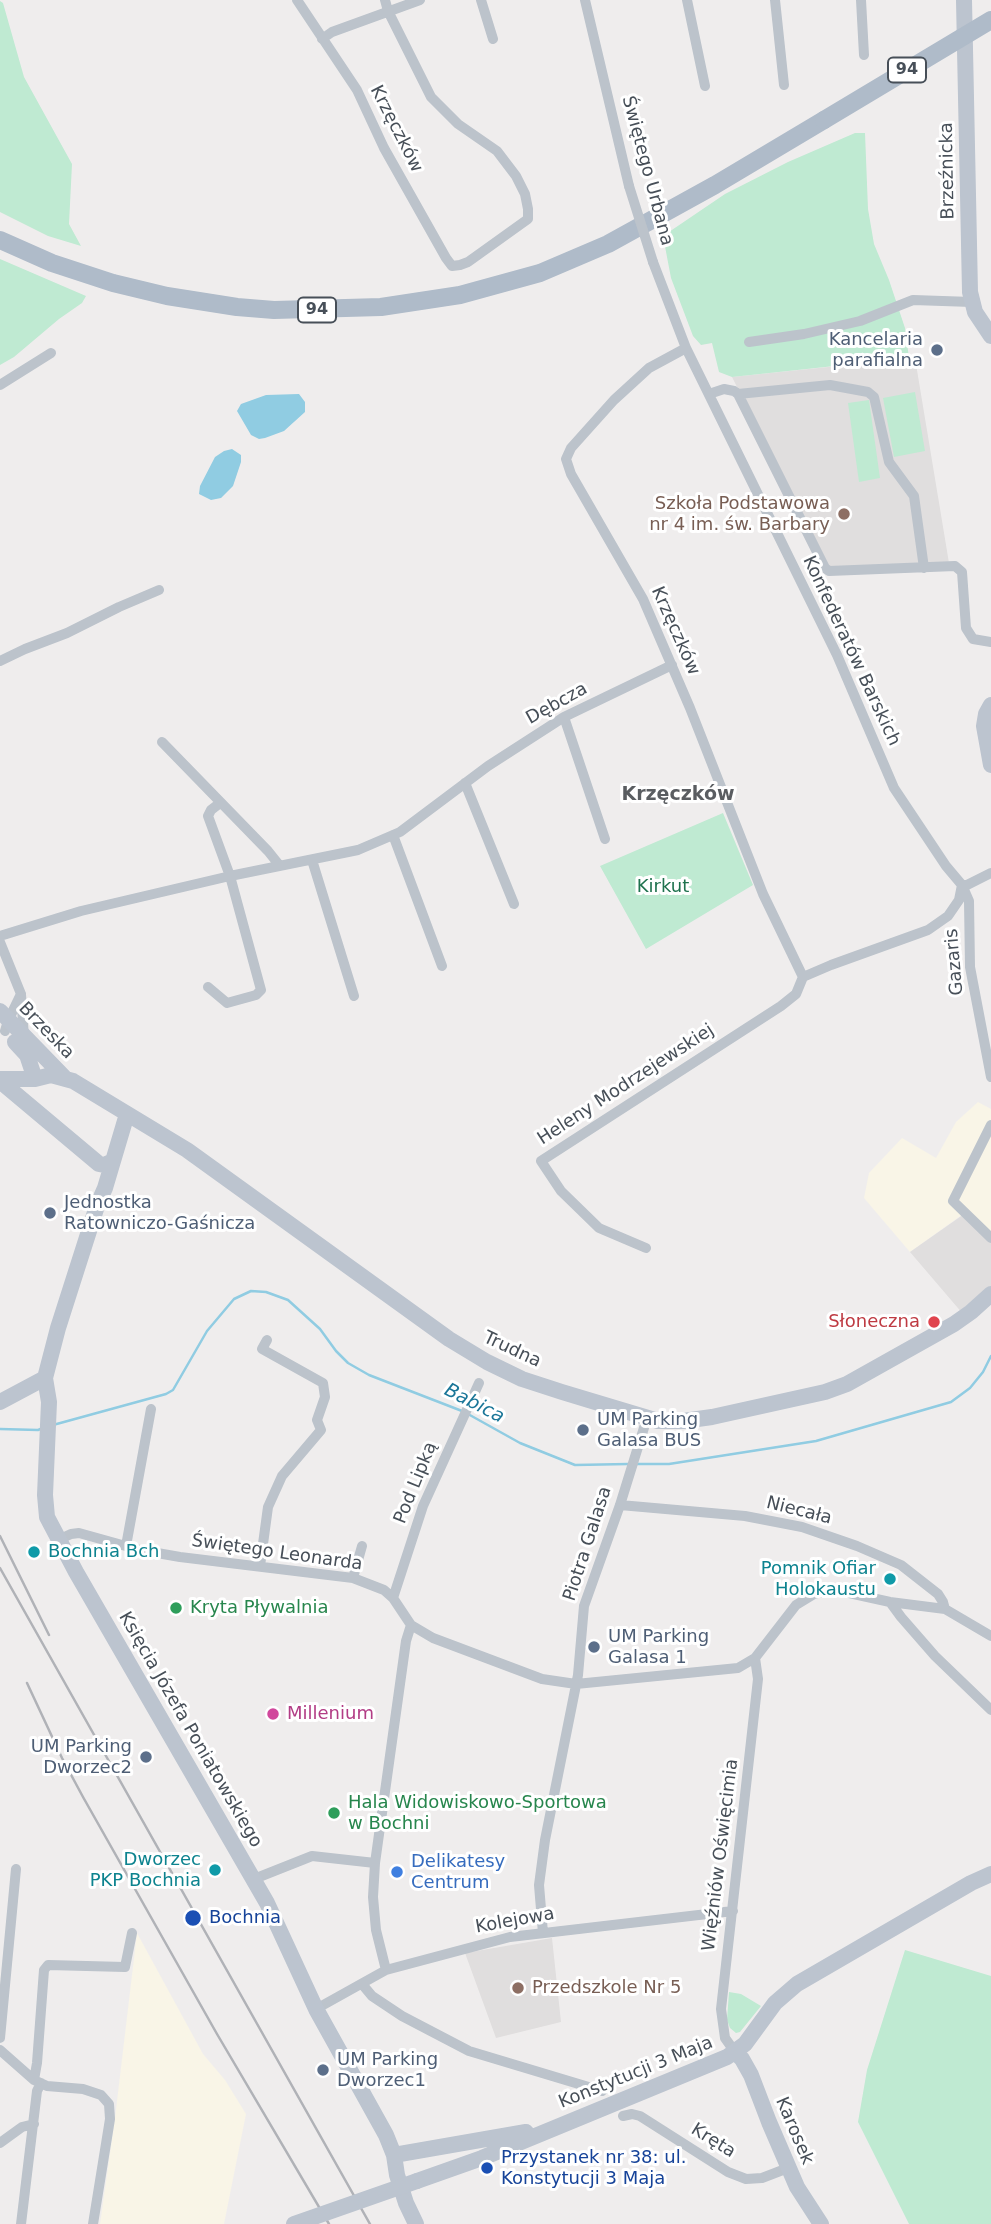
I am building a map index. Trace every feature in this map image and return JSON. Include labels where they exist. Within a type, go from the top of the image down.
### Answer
[{"type":"main road","name":"Brzeźnicka","points":[[964,0],[972,302],[979,320],[991,336]]},
{"type":"main road","name":"94","points":[[0,240],[64,267],[113,283],[188,300],[237,307],[274,310],[381,307],[460,295],[540,272],[608,244],[715,185],[991,20]]},
{"type":"main road","points":[[990,707],[984,726],[991,765]]},
{"type":"main road","name":"Brzeska","points":[[3,1022],[23,1037],[64,1077]]},
{"type":"main road","name":"Brzeska","points":[[3,1022],[27,1055],[35,1079]]},
{"type":"main road","points":[[0,1080],[35,1079],[51,1075],[64,1077]]},
{"type":"main road","name":"Trudna","points":[[64,1077],[187,1150],[486,1363],[522,1379],[647,1418],[671,1422],[702,1418],[836,1388],[878,1368],[954,1324],[991,1294]]},
{"type":"main road","points":[[32,1106],[31,1087],[35,1079]]},
{"type":"main road","points":[[0,1080],[106,1162]]},
{"type":"main road","name":"Księcia Józefa Poniatowskiego","points":[[127,1114],[106,1162],[105,1188],[58,1328],[45,1378],[49,1402],[45,1503],[47,1517],[280,1927],[316,2009],[386,2135],[406,2203],[416,2224]]},
{"type":"main road","points":[[0,1402],[45,1378]]},
{"type":"main road","name":"Konstytucji 3 Maja","points":[[502,2143],[552,2127],[717,2063],[745,2044],[775,2003],[797,1984],[960,1889],[991,1874]]},
{"type":"main road","name":"Karosek","points":[[736,2052],[751,2075],[797,2187],[821,2224]]},
{"type":"main road","points":[[394,2155],[502,2143]]},
{"type":"main road","points":[[294,2224],[417,2181],[502,2143]]},
{"type":"street","name":"Krzęczków","points":[[297,0],[357,90],[384,148],[446,258],[452,266],[460,265],[519,228],[528,219],[528,209],[516,176],[505,160],[497,151],[458,124],[441,108],[423,84],[386,6]]},
{"type":"street","points":[[322,38],[386,6],[420,0]]},
{"type":"street","points":[[481,0],[493,39]]},
{"type":"street","name":"Świętego Urbana","points":[[585,0],[629,186],[653,262],[685,348]]},
{"type":"street","points":[[687,0],[705,86]]},
{"type":"street","points":[[775,0],[784,85]]},
{"type":"street","points":[[861,0],[864,55]]},
{"type":"street","points":[[749,342],[804,334],[860,321],[913,300],[972,302]]},
{"type":"street","name":"Krzęczków","points":[[685,348],[649,368],[623,392],[571,448],[566,459],[571,474],[643,599],[763,894],[803,977]]},
{"type":"street","name":"Konfederatów Barskich","points":[[685,348],[837,655],[894,788],[962,886]]},
{"type":"street","points":[[0,385],[51,353]]},
{"type":"street","points":[[738,394],[830,385],[868,392],[874,397],[889,462],[914,496],[924,568]]},
{"type":"street","points":[[709,394],[724,389],[734,390],[738,394],[825,568],[830,571],[955,566],[962,572],[966,628],[973,639],[991,642]]},
{"type":"street","points":[[0,661],[159,590]]},
{"type":"street","name":"Dębcza","points":[[0,936],[81,911],[230,876],[358,850],[393,835],[564,717],[671,665]]},
{"type":"street","points":[[564,717],[605,839]]},
{"type":"street","points":[[162,742],[268,851],[279,866]]},
{"type":"street","points":[[465,783],[514,904]]},
{"type":"street","points":[[208,987],[227,1003],[256,995],[261,990],[230,876],[208,816],[220,803]]},
{"type":"street","points":[[393,835],[442,966]]},
{"type":"street","points":[[312,859],[354,996]]},
{"type":"street","points":[[803,977],[928,930],[948,916],[960,900],[962,886],[991,873]]},
{"type":"street","name":"Gazaris","points":[[962,886],[969,901],[970,967],[986,1023],[991,1077]]},
{"type":"street","points":[[0,942],[22,994],[23,1037]]},
{"type":"street","name":"Heleny Modrzejewskiej","points":[[646,1248],[599,1228],[561,1191],[541,1161],[781,1006],[796,994],[803,977]]},
{"type":"street","points":[[3,1022],[22,994]]},
{"type":"street","points":[[991,1125],[953,1200],[991,1238]]},
{"type":"street","points":[[260,1566],[268,1507],[282,1476],[321,1430],[317,1420],[325,1396],[323,1383],[262,1349],[267,1340]]},
{"type":"street","name":"Pod Lipką","points":[[394,1598],[423,1506],[479,1383]]},
{"type":"street","points":[[125,1546],[151,1409]]},
{"type":"street","name":"Piotra Galasa","points":[[543,1933],[539,1885],[543,1851],[576,1684],[584,1606],[647,1418]]},
{"type":"street","name":"Niecała","points":[[620,1505],[745,1516],[803,1527],[901,1565],[938,1594],[945,1609]]},
{"type":"street","name":"Świętego Leonarda","points":[[58,1540],[79,1533],[180,1557],[353,1578],[374,1585],[394,1598],[411,1625],[433,1638],[542,1679],[576,1684],[738,1668],[755,1658]]},
{"type":"street","points":[[353,1578],[362,1546]]},
{"type":"street","name":"Niecała","points":[[755,1658],[790,1611],[814,1594],[840,1591],[890,1602],[945,1609],[991,1636]]},
{"type":"street","points":[[890,1602],[935,1656],[991,1710]]},
{"type":"street","points":[[386,1970],[376,1930],[373,1897],[375,1863],[406,1641],[411,1625]]},
{"type":"street","name":"Więźniów Oświęcimia","points":[[736,2052],[724,2038],[721,2018],[758,1679],[755,1658]]},
{"type":"street","points":[[254,1879],[312,1856],[375,1863]]},
{"type":"street","points":[[0,2038],[16,1869]]},
{"type":"street","name":"Kolejowa","points":[[316,2009],[386,1970],[510,1937],[733,1911]]},
{"type":"street","points":[[21,2224],[37,2091],[44,1970],[48,1965],[125,1967],[132,1933]]},
{"type":"street","points":[[362,1984],[372,1996],[402,2016],[470,2051],[602,2091]]},
{"type":"street","points":[[0,2050],[37,2081],[47,2086],[101,2095],[109,2104],[110,2119],[93,2224]]},
{"type":"street","name":"Kręta","points":[[623,2116],[640,2116],[728,2172],[746,2179],[762,2178],[788,2168]]},
{"type":"street","points":[[0,2143],[22,2127],[34,2124]]},
{"type":"shaded area","points":[[915,358],[950,569],[831,574],[732,377]]},
{"type":"shaded area","points":[[978,1102],[991,1109],[991,1236],[966,1212],[910,1252],[864,1198],[869,1173],[902,1138],[936,1158],[956,1122]]},
{"type":"shaded area","points":[[967,1212],[991,1236],[991,1288],[963,1314],[910,1252]]},
{"type":"shaded area","points":[[137,1933],[203,2054],[225,2080],[246,2114],[224,2224],[100,2224]]},
{"type":"shaded area","name":"Przedszkole Nr 5","points":[[552,1938],[561,2022],[496,2038],[465,1953]]},
{"type":"green space","points":[[0,1],[3,3],[24,77],[72,164],[69,224],[81,246],[48,236],[0,212]]},
{"type":"green space","points":[[855,133],[865,133],[868,209],[874,244],[905,328],[909,358],[732,377],[719,372],[712,343],[701,345],[693,336],[671,278],[663,236],[725,194],[788,162]]},
{"type":"green space","points":[[0,259],[86,296],[82,303],[0,365]]},
{"type":"green space","points":[[915,392],[925,451],[894,457],[883,398]]},
{"type":"green space","points":[[869,400],[880,478],[859,482],[848,403]]},
{"type":"green space","name":"Kirkut","points":[[723,813],[753,885],[646,949],[600,866]]},
{"type":"green space","points":[[905,1950],[991,1976],[991,2224],[909,2224],[858,2122],[867,2070]]},
{"type":"green space","points":[[729,1992],[741,1994],[761,2006],[740,2032],[736,2033],[727,2020]]},
{"type":"water","points":[[299,394],[305,402],[305,412],[284,431],[265,438],[259,439],[251,435],[237,411],[241,404],[266,395]]},
{"type":"water","points":[[232,449],[241,455],[233,486],[221,498],[211,500],[199,494],[200,486],[215,457]]},
{"type":"waterway","name":"Babica","points":[[53,1425],[173,1390],[207,1331],[234,1299],[251,1291],[266,1292],[288,1300],[320,1329],[348,1363],[369,1375],[462,1411]]},
{"type":"waterway","name":"Babica","points":[[635,1464],[669,1464],[816,1441],[951,1402],[970,1388],[991,1356]]},
{"type":"waterway","name":"Babica","points":[[468,1414],[520,1443],[575,1465],[628,1464]]},
{"type":"waterway","name":"Babica","points":[[0,1429],[43,1428]]},
{"type":"railway","points":[[0,1536],[49,1635]]},
{"type":"railway","points":[[0,1568],[370,2224]]},
{"type":"railway","points":[[27,1683],[83,1797],[217,2034],[329,2224]]},
{"type":"place","name":"Kancelaria parafialna","points":[[937,350]]},
{"type":"place","name":"Szkoła Podstawowa nr 4 im. św. Barbary","points":[[844,514]]},
{"type":"place","name":"Jednostka Ratowniczo-Gaśnicza","points":[[50,1213]]},
{"type":"place","name":"Słoneczna","points":[[934,1322]]},
{"type":"place","name":"UM Parking Galasa BUS","points":[[583,1430]]},
{"type":"place","name":"Bochnia Bch","points":[[34,1552]]},
{"type":"place","name":"Pomnik Ofiar Holokaustu","points":[[890,1579]]},
{"type":"place","name":"Kryta Pływalnia","points":[[176,1608]]},
{"type":"place","name":"UM Parking Galasa 1","points":[[594,1647]]},
{"type":"place","name":"Millenium","points":[[273,1714]]},
{"type":"place","name":"UM Parking Dworzec2","points":[[146,1757]]},
{"type":"place","name":"Hala Widowiskowo-Sportowa w Bochni","points":[[334,1813]]},
{"type":"place","name":"Dworzec PKP Bochnia","points":[[215,1870]]},
{"type":"place","name":"Delikatesy Centrum","points":[[397,1872]]},
{"type":"place","name":"Bochnia","points":[[193,1918]]},
{"type":"place","name":"Przedszkole Nr 5","points":[[518,1988]]},
{"type":"place","name":"UM Parking Dworzec1","points":[[323,2070]]},
{"type":"place","name":"Przystanek nr 38: ul. Konstytucji 3 Maja","points":[[487,2168]]},
{"type":"district","name":"Krzęczków","points":[[678,795]]}]
